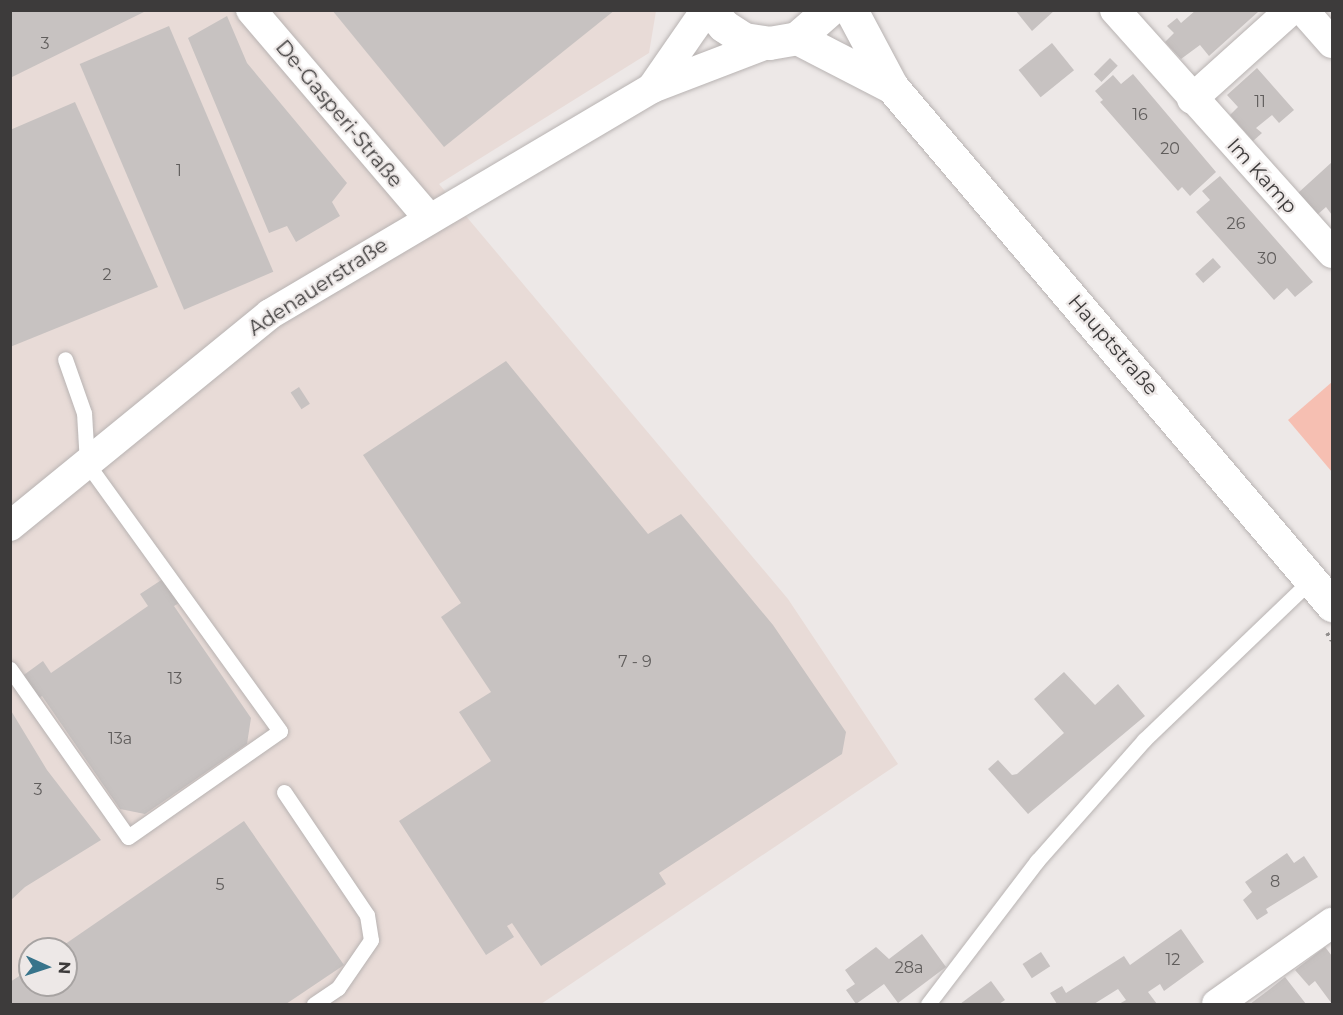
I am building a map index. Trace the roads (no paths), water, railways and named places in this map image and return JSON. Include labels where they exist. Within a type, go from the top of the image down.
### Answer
[{"type":"main road","name":"Hauptstraße","points":[[710,10],[724,26],[744,39],[783,40],[892,87]]},
{"type":"main road","points":[[783,40],[829,10]]},
{"type":"main road","name":"Hauptstraße","points":[[851,10],[892,87],[1312,579],[1329,618]]},
{"type":"street","name":"De-Gasperi-Straße","points":[[251,10],[428,218]]},
{"type":"street","name":"Adenauerstraße","points":[[652,88],[706,10]]},
{"type":"street","name":"Im Kamp","points":[[1115,10],[1192,99],[1332,253]]},
{"type":"street","points":[[1192,99],[1290,10]]},
{"type":"street","points":[[1304,10],[1332,44]]},
{"type":"street","name":"Adenauerstraße","points":[[10,526],[270,314],[428,218],[652,88],[783,40]]},
{"type":"street","points":[[1217,1005],[1332,923]]},
{"type":"lane","points":[[10,669],[128,837],[280,731],[87,463],[84,413],[65,359]]},
{"type":"lane","points":[[928,1005],[1037,861],[1144,740],[1312,579]]},
{"type":"lane","points":[[284,792],[366,915],[371,940],[338,988],[314,1005]]}]
